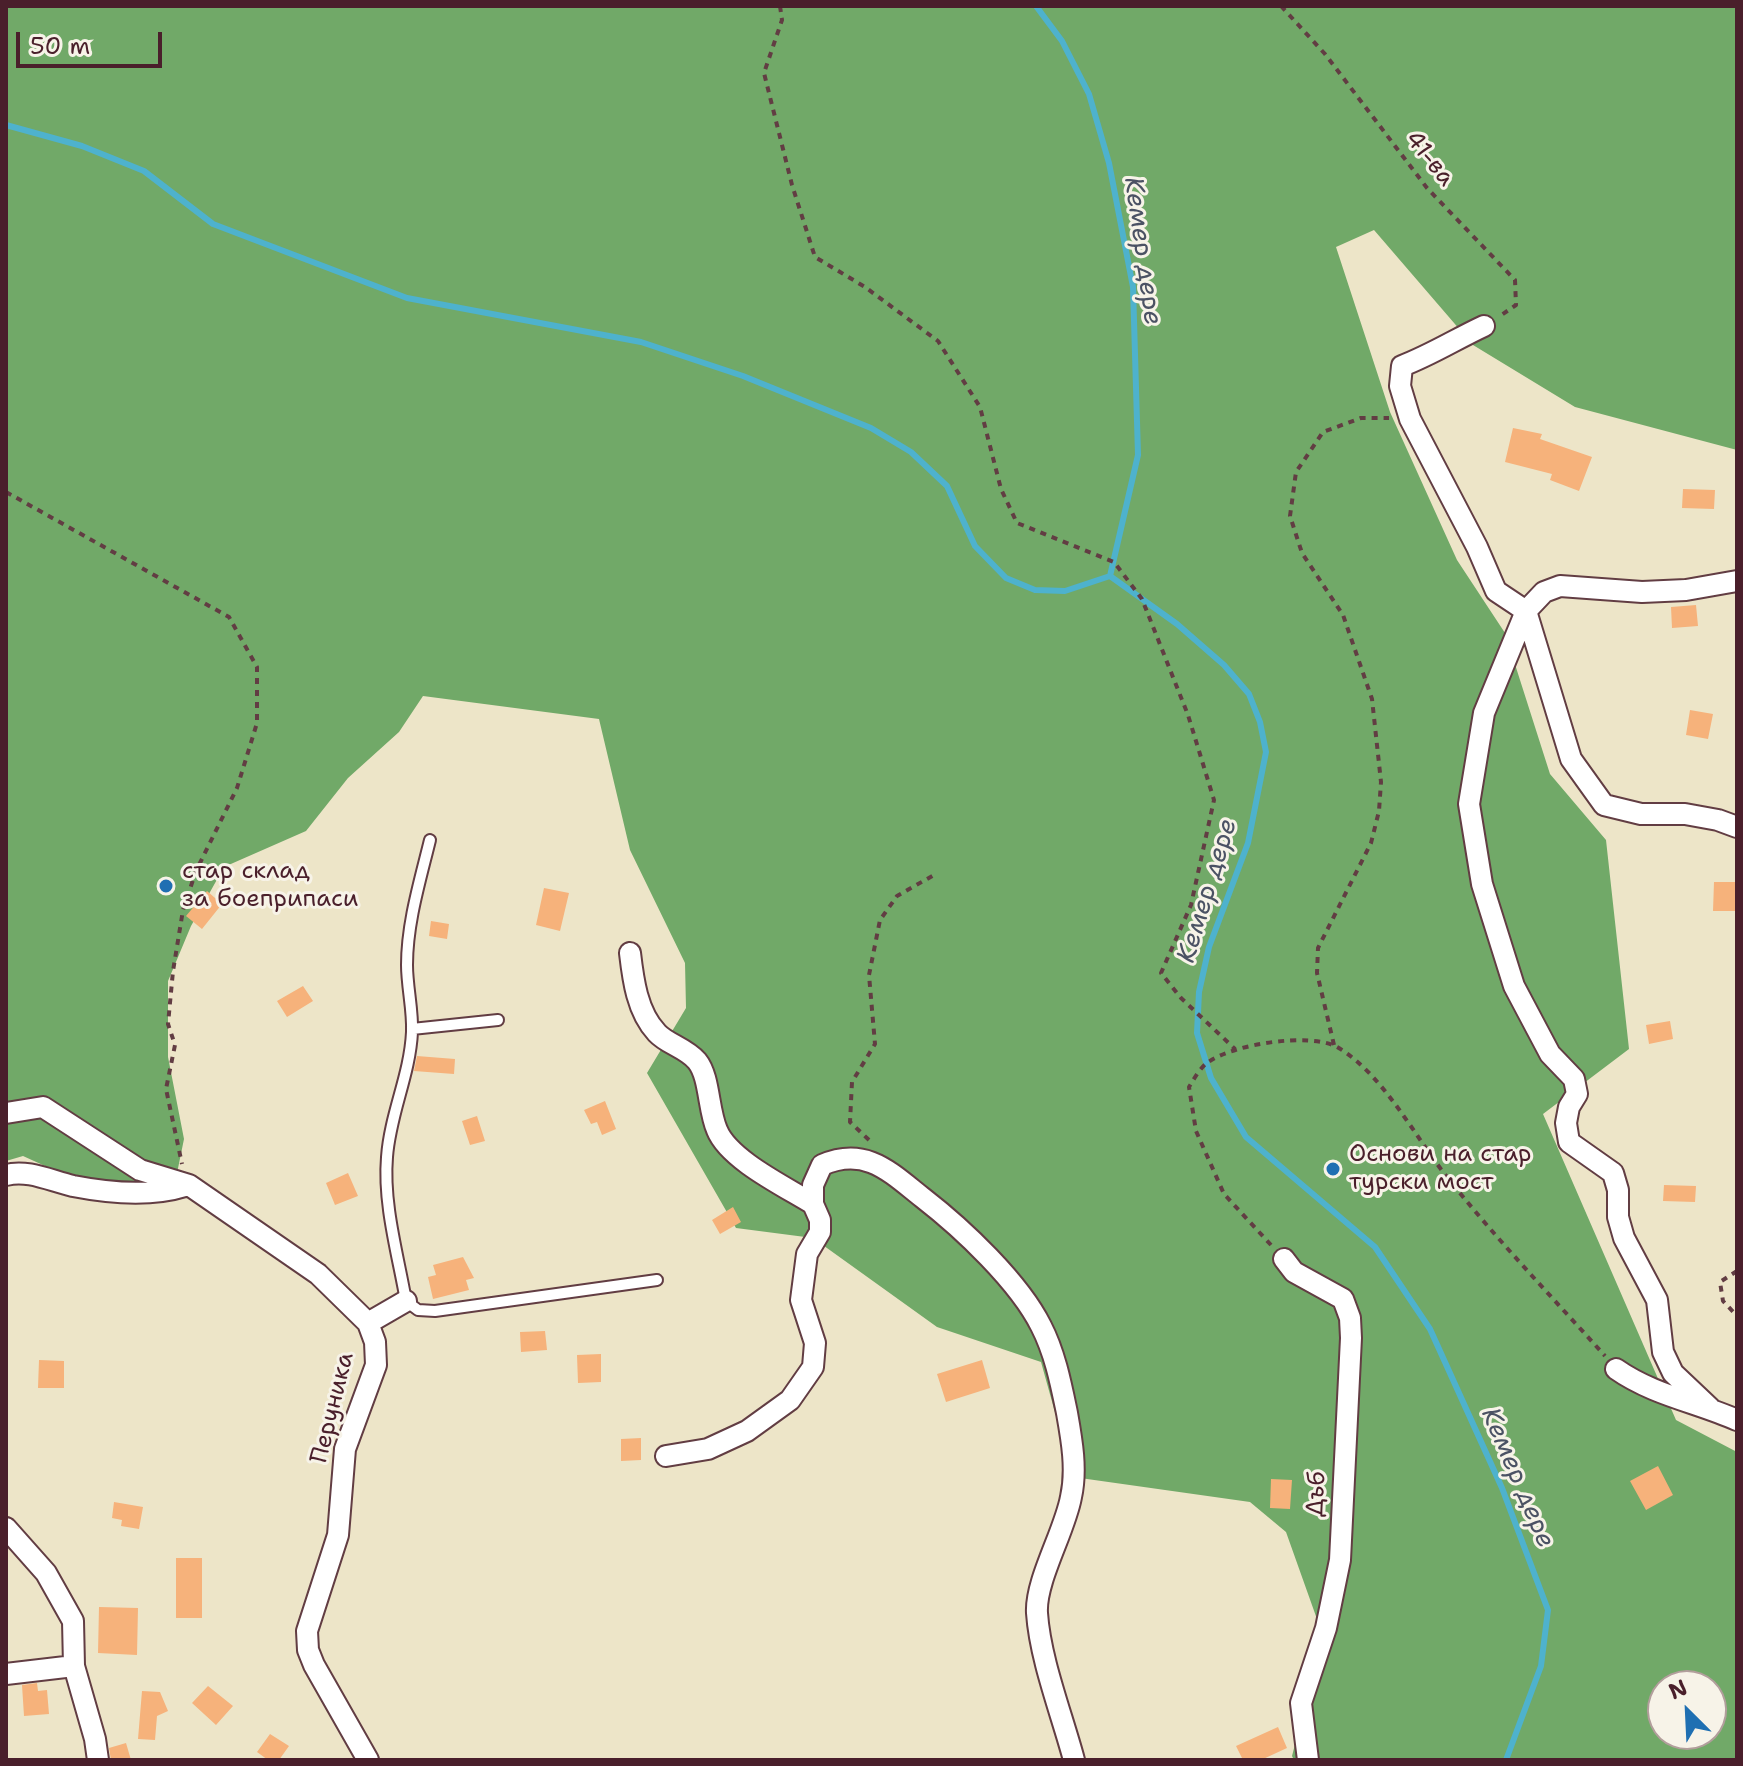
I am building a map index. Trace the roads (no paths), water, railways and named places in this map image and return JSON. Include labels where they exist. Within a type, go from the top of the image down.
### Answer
[{"type":"street","points":[[1484,326],[1450,341],[1429,356],[1402,366],[1400,386],[1410,419],[1477,547],[1496,591],[1526,611],[1571,759],[1604,805],[1641,814],[1696,816],[1737,827]]},
{"type":"street","points":[[1710,1408],[1673,1373],[1663,1352],[1657,1300],[1624,1238],[1618,1217],[1618,1190],[1613,1173],[1569,1142],[1566,1123],[1569,1107],[1577,1094],[1574,1079],[1550,1054],[1514,986],[1482,884],[1469,804],[1484,713],[1526,611],[1544,592],[1560,586],[1642,592],[1686,590],[1737,581]]},
{"type":"street","points":[[630,953],[633,980],[644,1014],[657,1034],[697,1061],[707,1082],[708,1103],[718,1134],[732,1152],[813,1204]]},
{"type":"street","name":"Перуника","points":[[6,1113],[43,1107],[140,1170],[189,1185],[318,1274],[368,1323],[375,1342],[376,1365],[345,1449],[338,1535],[307,1631],[308,1650],[314,1665],[368,1760]]},
{"type":"street","points":[[666,1456],[708,1449],[747,1431],[790,1400],[813,1367],[815,1343],[801,1300],[807,1254],[820,1232],[820,1220],[813,1204],[813,1185],[822,1165],[840,1158],[855,1158],[882,1166],[948,1217],[1017,1289],[1041,1326],[1057,1365],[1074,1449],[1072,1495],[1037,1610],[1042,1641],[1074,1760]]},
{"type":"street","points":[[6,1175],[19,1172],[73,1186],[124,1193],[173,1190],[189,1185]]},
{"type":"street","name":"Дъб","points":[[1284,1259],[1294,1272],[1343,1299],[1350,1318],[1351,1338],[1340,1560],[1326,1628],[1301,1703],[1308,1760]]},
{"type":"street","points":[[368,1323],[406,1301]]},
{"type":"street","points":[[1616,1369],[1652,1391],[1710,1408],[1737,1420]]},
{"type":"street","points":[[6,1528],[46,1573],[73,1621],[74,1666],[98,1760]]},
{"type":"street","points":[[6,1674],[74,1666]]},
{"type":"lane","points":[[430,840],[410,926],[407,964],[412,1029],[410,1057],[392,1117],[386,1159],[389,1200],[406,1301],[418,1310],[435,1311],[657,1280]]},
{"type":"lane","points":[[412,1029],[498,1020]]},
{"type":"waterway","name":"Кемер дере","points":[[1036,6],[1062,41],[1089,94],[1109,163],[1133,287],[1138,455],[1110,576],[1177,624],[1224,665],[1249,694],[1260,722],[1266,752],[1248,843],[1209,947],[1199,992],[1197,1033],[1211,1078],[1246,1137],[1375,1247],[1430,1329],[1502,1488],[1548,1610],[1541,1666],[1506,1760]]},
{"type":"waterway","points":[[6,125],[82,146],[144,171],[213,224],[407,298],[641,342],[743,376],[871,428],[911,452],[947,486],[975,546],[1006,578],[1035,590],[1065,591],[1110,576]]},
{"type":"place","name":"стар склад за боеприпаси","points":[[166,886]]},
{"type":"place","name":"Основи на стар турски мост","points":[[1333,1169]]}]
